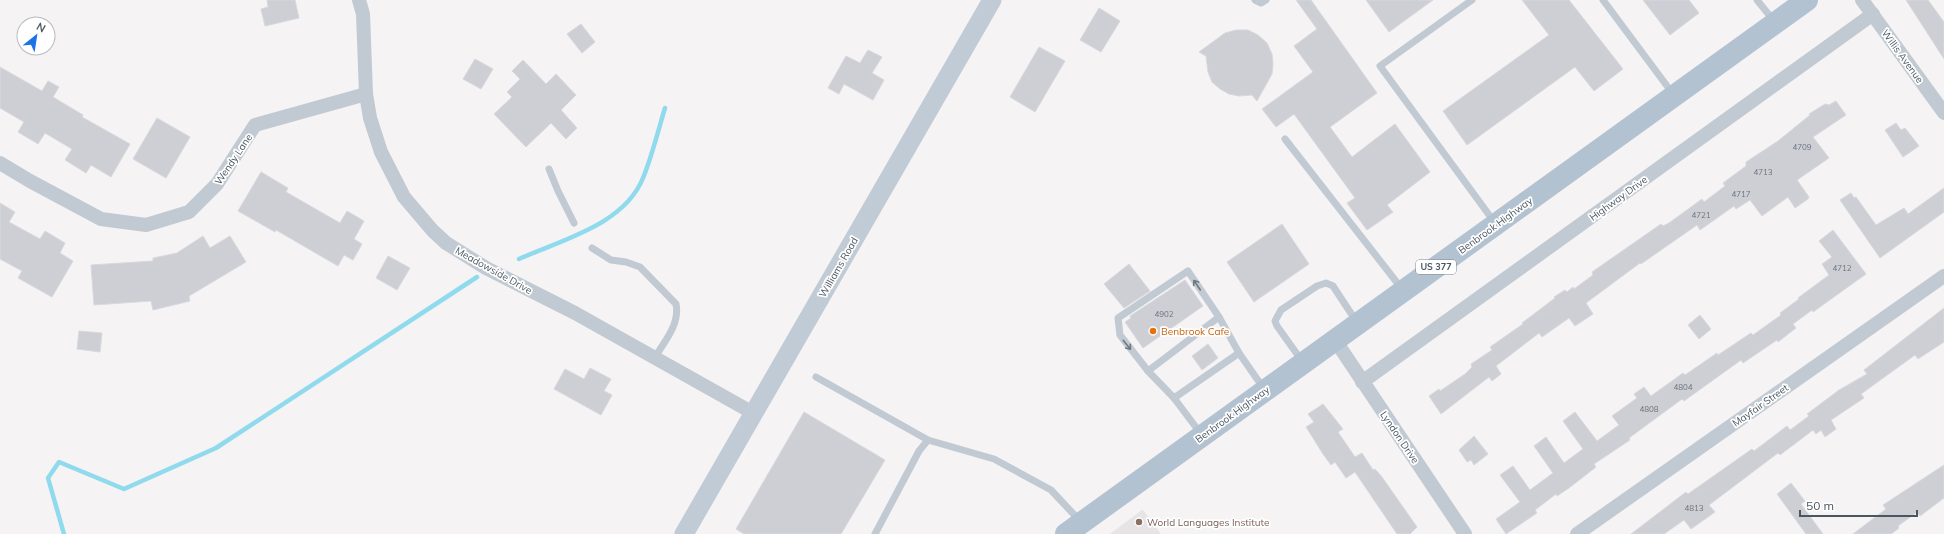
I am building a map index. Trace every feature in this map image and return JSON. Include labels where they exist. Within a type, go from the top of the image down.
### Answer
[{"type":"main road","name":"Benbrook Highway","points":[[1073,528],[1807,0]]},
{"type":"street","name":"Meadowside Drive","points":[[359,0],[363,14],[366,94],[370,118],[382,152],[404,197],[446,243],[486,268],[575,313],[755,414]]},
{"type":"street","name":"Williams Road","points":[[684,534],[755,414],[992,0]]},
{"type":"street","name":"Willis Avenue","points":[[1862,0],[1944,113]]},
{"type":"street","name":"Highway Drive","points":[[1362,382],[1873,14]]},
{"type":"street","name":"Wendy Lane","points":[[0,163],[101,219],[146,225],[189,212],[217,184],[255,125],[366,94]]},
{"type":"street","name":"Mayfair Street","points":[[1577,534],[1944,276]]},
{"type":"street","name":"Lyndon Drive","points":[[1334,340],[1465,534]]},
{"type":"lane","points":[[1255,0],[1261,4],[1266,0]]},
{"type":"lane","points":[[1472,0],[1380,66],[1496,224]]},
{"type":"lane","points":[[1603,0],[1674,96]]},
{"type":"lane","points":[[1757,0],[1775,23]]},
{"type":"lane","points":[[1284,139],[1403,291]]},
{"type":"lane","points":[[549,168],[558,191],[574,223]]},
{"type":"lane","points":[[592,248],[611,260],[626,262],[640,267],[676,304],[678,312],[676,322],[655,357]]},
{"type":"lane","points":[[1202,436],[1174,398],[1148,371],[1120,335],[1118,318],[1188,271],[1219,318],[1239,353],[1265,390]]},
{"type":"lane","points":[[1304,363],[1276,326],[1275,322],[1281,310],[1317,286],[1326,283],[1333,286],[1358,323]]},
{"type":"lane","points":[[1148,371],[1219,318]]},
{"type":"lane","points":[[1174,398],[1239,353]]},
{"type":"lane","points":[[816,377],[928,440],[994,459],[1051,490],[1073,528]]},
{"type":"lane","points":[[875,534],[919,451],[928,440]]},
{"type":"shaded area","name":"World Languages Institute","points":[[1142,510],[1161,534],[1110,534]]},
{"type":"building","points":[[267,0],[295,0],[299,18],[265,26],[261,9],[268,7]]},
{"type":"building","points":[[1296,0],[1311,0],[1377,93],[1330,127],[1352,157],[1395,124],[1430,172],[1387,205],[1393,212],[1367,230],[1347,203],[1355,198],[1294,114],[1276,127],[1262,109],[1313,72],[1294,46],[1317,29]]},
{"type":"building","points":[[1366,0],[1433,0],[1389,32]]},
{"type":"building","points":[[1522,0],[1569,0],[1623,69],[1594,91],[1575,67],[1467,145],[1443,111],[1549,35]]},
{"type":"building","points":[[1643,0],[1689,0],[1699,13],[1670,35]]},
{"type":"building","points":[[1906,0],[1928,0],[1944,22],[1944,59]]},
{"type":"building","points":[[1099,8],[1120,21],[1101,52],[1080,40]]},
{"type":"building","points":[[581,24],[595,42],[582,53],[567,34]]},
{"type":"building","points":[[1236,30],[1248,30],[1258,35],[1267,43],[1272,54],[1272,74],[1257,101],[1252,95],[1239,96],[1229,94],[1220,89],[1212,82],[1208,72],[1206,56],[1199,52],[1225,33]]},
{"type":"building","points":[[1039,47],[1065,61],[1035,112],[1010,97]]},
{"type":"building","points":[[868,50],[882,57],[872,73],[884,80],[873,100],[844,84],[839,94],[828,88],[846,56],[860,63]]},
{"type":"building","points":[[475,59],[493,69],[481,89],[463,79]]},
{"type":"building","points":[[523,60],[546,84],[556,74],[576,95],[561,110],[577,128],[566,139],[551,123],[526,147],[494,114],[512,97],[507,92],[520,79],[512,71]]},
{"type":"building","points":[[0,67],[42,91],[48,81],[59,87],[53,97],[83,115],[82,117],[130,144],[111,177],[91,165],[86,173],[65,160],[72,149],[45,133],[38,144],[18,132],[24,122],[0,108]]},
{"type":"building","points":[[1836,101],[1846,115],[1813,137],[1829,158],[1797,180],[1809,197],[1808,199],[1795,208],[1788,197],[1762,216],[1750,200],[1736,209],[1734,206],[1700,230],[1697,225],[1641,264],[1640,263],[1586,303],[1593,314],[1575,326],[1569,318],[1542,337],[1539,333],[1496,366],[1501,374],[1492,381],[1489,377],[1441,414],[1429,396],[1439,389],[1440,391],[1465,374],[1472,367],[1471,364],[1492,350],[1490,347],[1523,324],[1522,323],[1555,298],[1554,297],[1565,290],[1567,292],[1573,287],[1574,289],[1593,275],[1592,272],[1661,224],[1663,226],[1669,223],[1702,199],[1704,202],[1725,186],[1723,183],[1746,166],[1746,162],[1778,141],[1810,115],[1809,114],[1825,104],[1829,105]]},
{"type":"building","points":[[157,118],[190,137],[166,178],[133,159]]},
{"type":"building","points":[[1896,123],[1901,130],[1905,128],[1919,146],[1903,157],[1885,130]]},
{"type":"building","points":[[261,172],[288,188],[286,192],[340,223],[347,211],[364,221],[354,239],[362,244],[353,260],[344,255],[338,266],[276,230],[275,232],[238,211]]},
{"type":"building","points":[[1944,188],[1944,212],[1880,258],[1840,200],[1851,193],[1854,198],[1856,197],[1876,225],[1904,208],[1908,214]]},
{"type":"building","points":[[0,203],[15,212],[9,222],[40,239],[45,231],[65,243],[60,253],[73,261],[52,297],[18,278],[22,271],[0,259]]},
{"type":"building","points":[[1282,224],[1309,264],[1254,302],[1227,262]]},
{"type":"building","points":[[1833,230],[1866,274],[1813,312],[1812,310],[1793,324],[1796,328],[1778,342],[1777,340],[1743,363],[1741,360],[1684,401],[1682,399],[1629,438],[1630,440],[1594,464],[1596,467],[1569,488],[1557,496],[1556,494],[1535,510],[1537,513],[1506,534],[1496,519],[1520,502],[1500,475],[1513,466],[1530,490],[1553,473],[1534,446],[1546,437],[1564,463],[1583,449],[1563,421],[1575,412],[1597,441],[1619,425],[1612,416],[1637,398],[1634,394],[1644,387],[1651,396],[1683,373],[1685,375],[1717,353],[1718,355],[1751,333],[1753,335],[1781,315],[1780,313],[1799,299],[1798,298],[1829,275],[1822,264],[1832,257],[1819,241]]},
{"type":"building","points":[[203,236],[210,248],[230,236],[246,262],[189,296],[190,301],[153,310],[151,301],[94,305],[91,265],[153,261],[153,258],[177,253]]},
{"type":"building","points":[[388,256],[410,268],[397,290],[376,278]]},
{"type":"building","points":[[1129,264],[1150,291],[1124,308],[1104,284]]},
{"type":"building","points":[[1185,280],[1203,306],[1143,348],[1125,322],[1131,318],[1130,316]]},
{"type":"building","points":[[1944,308],[1944,342],[1918,359],[1915,355],[1861,394],[1864,398],[1831,420],[1836,429],[1825,437],[1821,430],[1816,434],[1813,430],[1780,455],[1778,453],[1709,505],[1715,512],[1691,529],[1684,520],[1664,534],[1631,534],[1686,492],[1688,494],[1752,449],[1754,451],[1787,426],[1790,430],[1809,416],[1807,414],[1839,390],[1867,374],[1864,370]]},
{"type":"building","points":[[1700,315],[1711,329],[1699,339],[1688,325]]},
{"type":"building","points":[[79,331],[102,333],[100,352],[77,349]]},
{"type":"building","points":[[1208,344],[1218,358],[1202,370],[1192,356]]},
{"type":"building","points":[[590,368],[611,379],[604,391],[612,395],[601,415],[554,389],[565,369],[584,379]]},
{"type":"building","points":[[1323,404],[1343,429],[1338,432],[1355,457],[1362,453],[1373,470],[1375,469],[1382,477],[1417,527],[1410,534],[1397,534],[1355,472],[1346,478],[1335,462],[1331,465],[1323,454],[1306,427],[1314,422],[1308,414]]},
{"type":"building","points":[[804,412],[885,460],[841,534],[744,534],[736,529]]},
{"type":"building","points":[[1474,436],[1488,454],[1474,465],[1471,460],[1467,462],[1459,450]]},
{"type":"building","points":[[1944,465],[1944,498],[1920,516],[1917,512],[1898,526],[1899,528],[1891,534],[1853,534],[1886,509],[1883,505]]},
{"type":"building","points":[[1791,483],[1805,501],[1801,504],[1823,534],[1806,534],[1777,494]]},
{"type":"waterway","points":[[519,259],[590,229],[622,208],[634,194],[643,178],[665,108]]},
{"type":"waterway","points":[[64,534],[48,478],[59,462],[124,489],[216,448],[477,277]]},
{"type":"place","name":"Benbrook Cafe","points":[[1153,331]]},
{"type":"place","name":"World Languages Institute","points":[[1139,522]]}]
